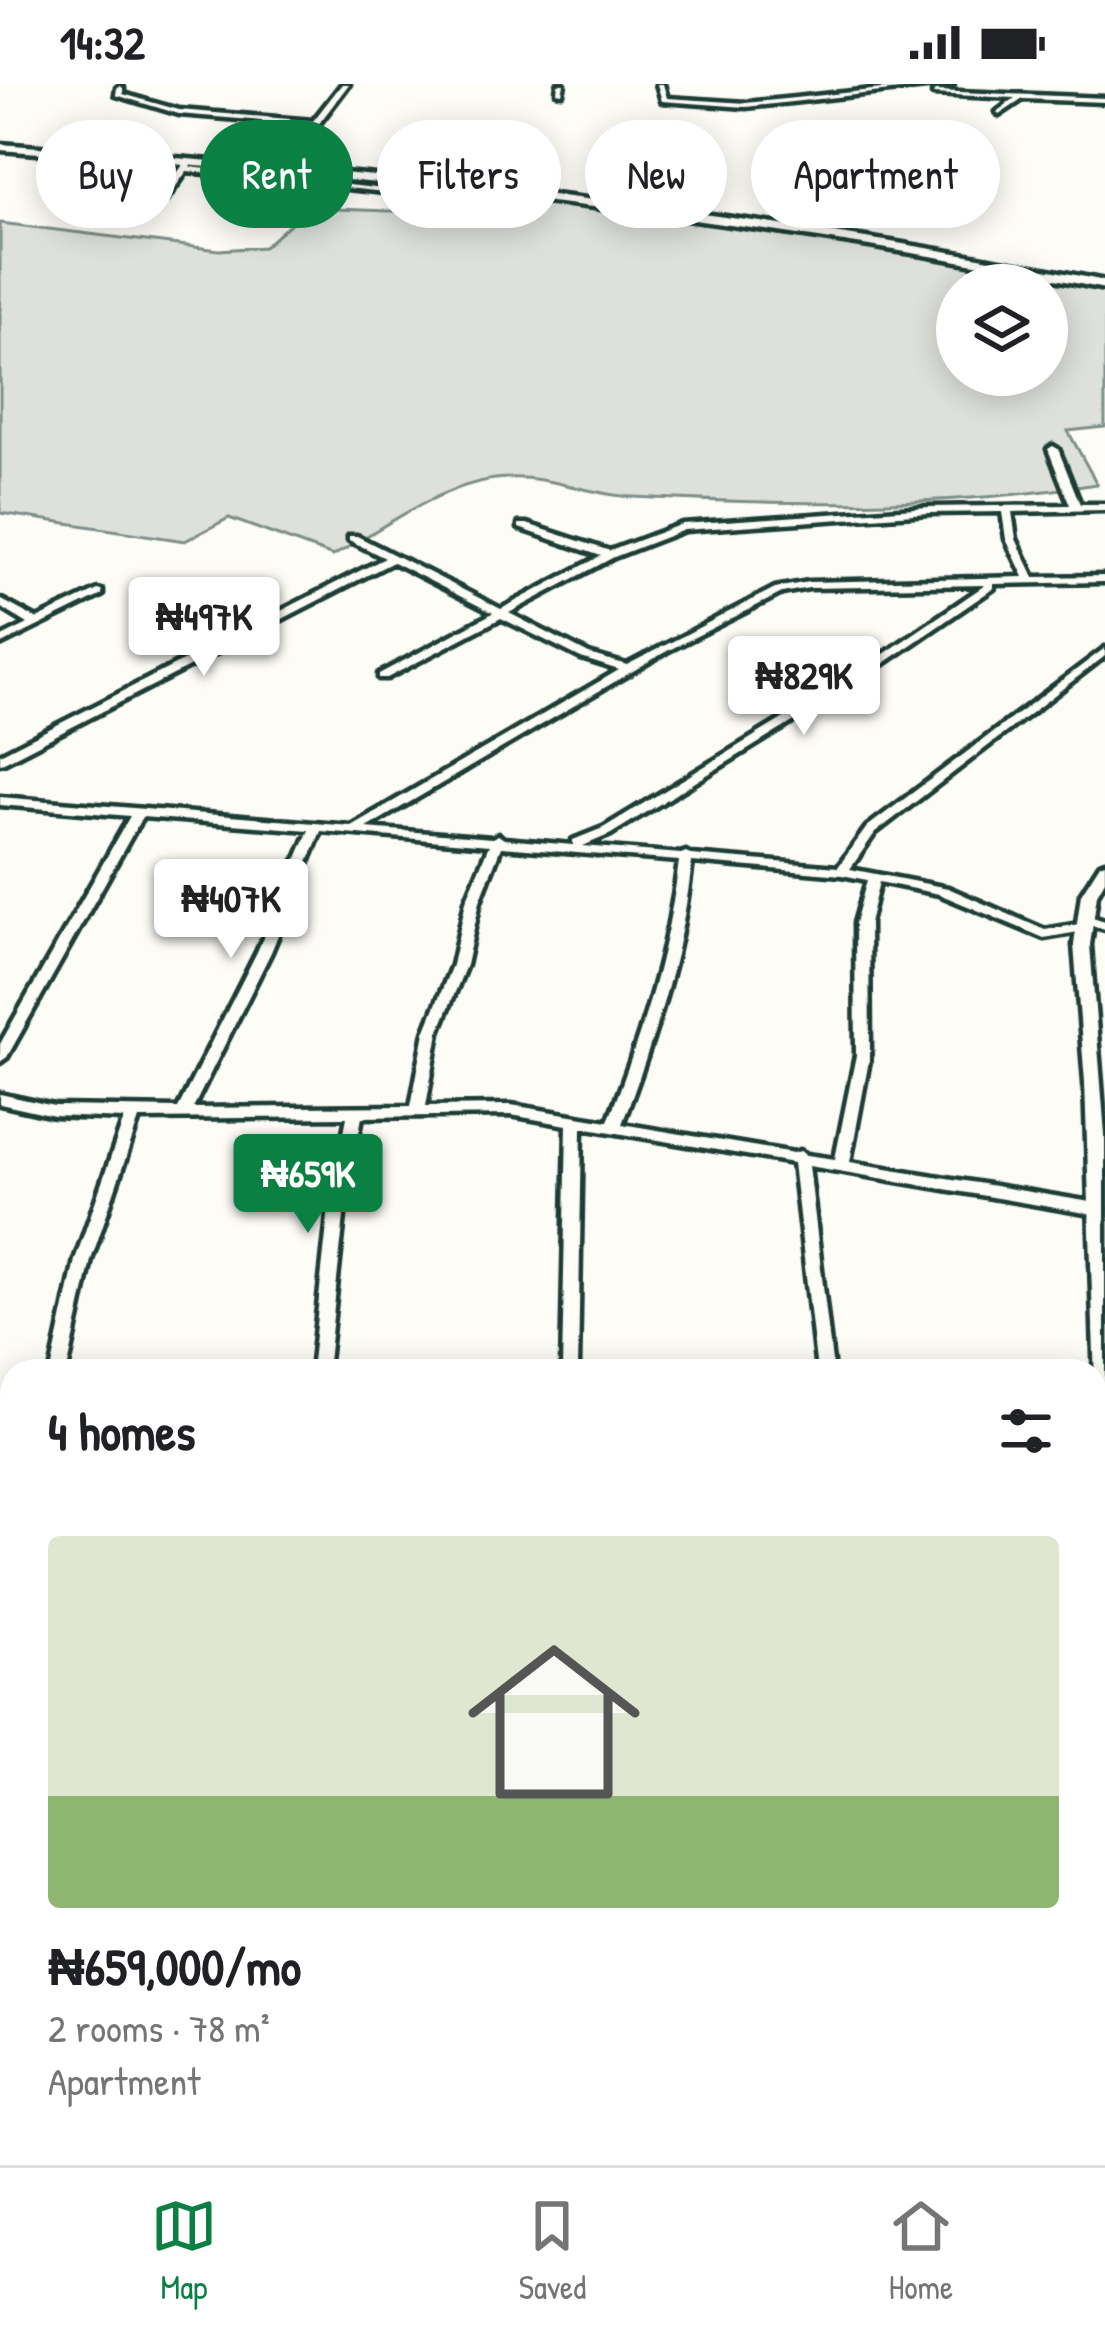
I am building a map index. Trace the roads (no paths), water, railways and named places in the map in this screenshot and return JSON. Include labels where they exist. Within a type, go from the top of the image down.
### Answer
[{"type":"main road","points":[[0,147],[200,165]]},
{"type":"main road","points":[[353,175],[585,196],[764,219],[1105,285]]},
{"type":"street","points":[[317,120],[346,84]]},
{"type":"street","points":[[660,84],[664,100],[734,106],[950,84]]},
{"type":"street","points":[[914,87],[1105,100]]},
{"type":"street","points":[[120,88],[119,95],[148,106],[286,120]]},
{"type":"street","points":[[999,113],[1021,97]]},
{"type":"street","points":[[176,182],[188,165],[377,188]]},
{"type":"street","points":[[1053,449],[1076,506]]},
{"type":"street","points":[[383,676],[610,555],[706,522],[943,509],[1007,512],[1105,507]]},
{"type":"street","points":[[1007,512],[1011,539],[1031,582]]},
{"type":"street","points":[[524,526],[610,555]]},
{"type":"street","points":[[353,538],[585,656],[630,670]]},
{"type":"street","points":[[0,759],[389,560]]},
{"type":"street","points":[[355,829],[739,609],[792,586],[965,591],[992,585],[1105,579]]},
{"type":"street","points":[[572,845],[607,831],[844,686],[965,591]]},
{"type":"street","points":[[0,642],[98,593]]},
{"type":"street","points":[[0,602],[34,623]]},
{"type":"street","points":[[842,871],[871,830],[1105,651]]},
{"type":"street","points":[[0,801],[611,848],[842,871],[943,891],[1044,934],[1092,924]]},
{"type":"street","points":[[0,1057],[137,814]]},
{"type":"street","points":[[182,1114],[264,952],[317,826]]},
{"type":"street","points":[[607,831],[611,848]]},
{"type":"street","points":[[418,1108],[432,1032],[459,965],[473,901],[498,839]]},
{"type":"street","points":[[614,1125],[656,1019],[681,912],[686,856]]},
{"type":"street","points":[[1104,1359],[1090,894],[1105,867]]},
{"type":"street","points":[[842,1165],[862,1055],[862,923],[874,876]]},
{"type":"street","points":[[0,1100],[54,1111],[133,1114],[512,1110],[1097,1209]]},
{"type":"street","points":[[320,1359],[340,1186],[356,1111]]},
{"type":"street","points":[[62,1359],[83,1261],[133,1114]]},
{"type":"street","points":[[570,1359],[575,1120]]},
{"type":"street","points":[[800,1156],[824,1359]]}]
